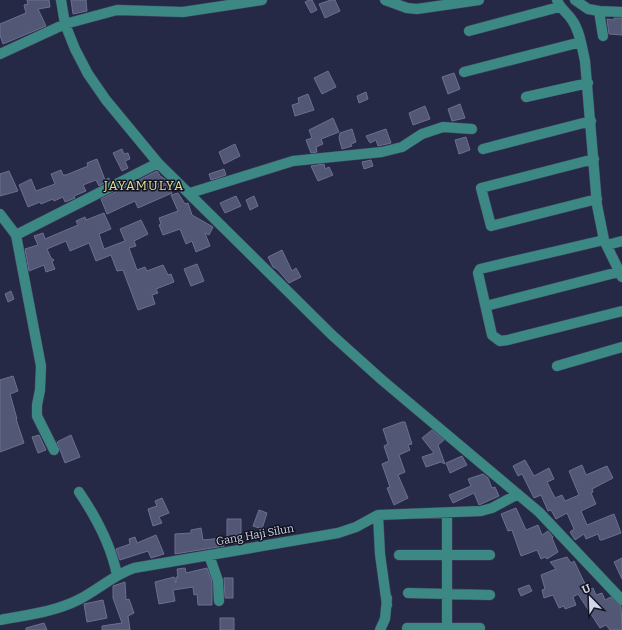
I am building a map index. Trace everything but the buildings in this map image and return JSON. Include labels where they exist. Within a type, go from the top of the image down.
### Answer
[{"type":"street","points":[[61,0],[65,24],[75,49],[88,74],[106,100],[158,163],[332,335],[382,380],[518,494],[559,532],[622,600]]},
{"type":"street","points":[[0,54],[65,24],[117,10],[184,12],[262,0]]},
{"type":"street","points":[[384,0],[407,8],[417,9],[480,0]]},
{"type":"street","points":[[575,0],[588,9],[622,12]]},
{"type":"street","points":[[469,31],[558,3],[572,20],[581,42],[588,83],[597,199],[606,243],[621,273],[486,306]]},
{"type":"street","points":[[599,11],[603,36]]},
{"type":"street","points":[[464,72],[581,42]]},
{"type":"street","points":[[526,97],[588,83]]},
{"type":"street","points":[[483,149],[591,121]]},
{"type":"street","points":[[190,193],[293,161],[382,152],[402,147],[422,134],[443,127],[472,129]]},
{"type":"street","points":[[594,159],[481,188],[491,226],[597,199]]},
{"type":"street","points":[[16,235],[158,163]]},
{"type":"street","points":[[0,214],[16,235],[41,366],[37,416],[54,450]]},
{"type":"street","points":[[622,241],[480,269],[478,273],[492,335],[500,341],[622,311]]},
{"type":"street","points":[[557,366],[622,347]]},
{"type":"street","points":[[79,492],[90,508],[108,545],[117,575]]},
{"type":"street","name":"Gang Haji Silun","points":[[0,620],[62,607],[79,600],[117,575],[134,568],[338,533],[356,527],[378,515],[487,510],[518,494]]},
{"type":"street","points":[[442,629],[447,593],[447,513]]},
{"type":"street","points":[[378,515],[380,554],[387,605],[385,619],[380,630]]},
{"type":"street","points":[[209,555],[218,581],[219,601]]},
{"type":"street","points":[[399,555],[490,555]]},
{"type":"street","points":[[408,593],[490,595]]},
{"type":"street","points":[[406,628],[475,629]]},
{"type":"district","name":"JAYAMULYA","points":[[144,185]]}]
